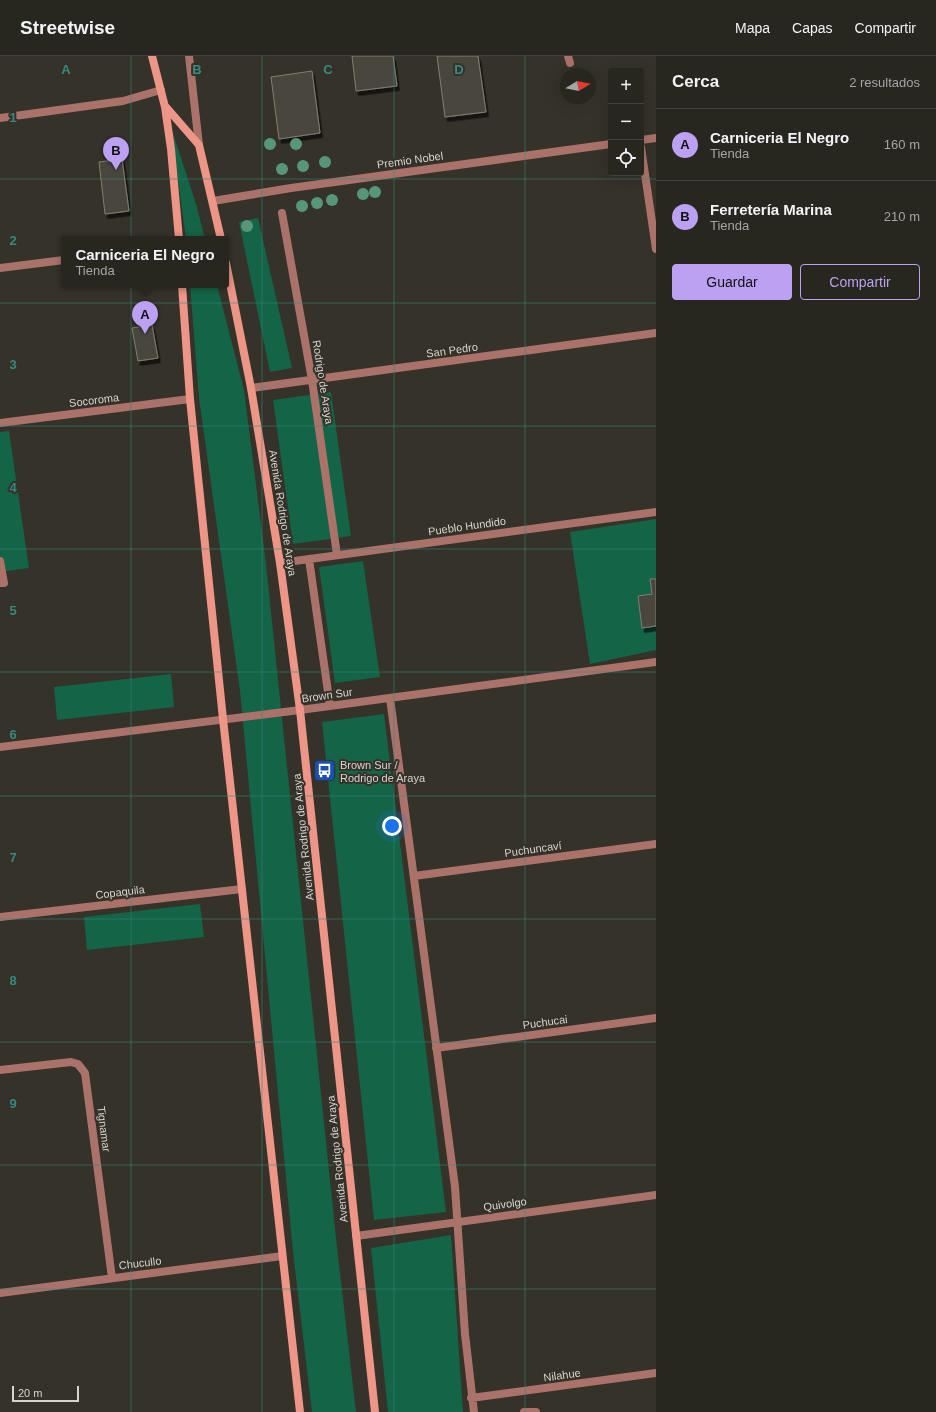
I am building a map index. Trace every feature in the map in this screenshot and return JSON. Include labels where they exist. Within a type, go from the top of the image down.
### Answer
[{"type":"main road","points":[[152,56],[165,107],[171,148],[179,236]]},
{"type":"main road","points":[[165,107],[199,145],[220,236]]},
{"type":"main road","name":"Avenida Rodrigo de Araya","points":[[229,278],[251,388],[280,562],[300,710],[375,1412]]},
{"type":"main road","points":[[182,288],[190,399],[223,719],[300,1412]]},
{"type":"street","points":[[189,56],[199,145]]},
{"type":"street","points":[[0,118],[123,101],[161,90]]},
{"type":"street","points":[[644,140],[656,138]]},
{"type":"street","name":"Premio Nobel","points":[[213,201],[291,188],[608,144]]},
{"type":"street","points":[[644,167],[656,249]]},
{"type":"street","name":"Rodrigo de Araya","points":[[282,213],[312,380],[336,555]]},
{"type":"street","points":[[0,268],[61,260]]},
{"type":"street","name":"San Pedro","points":[[251,388],[656,333]]},
{"type":"street","name":"Socoroma","points":[[0,423],[190,399]]},
{"type":"street","name":"Pueblo Hundido","points":[[280,562],[656,512]]},
{"type":"street","points":[[309,559],[330,706]]},
{"type":"street","points":[[0,561],[2,583]]},
{"type":"street","name":"Brown Sur","points":[[0,747],[300,710],[656,662]]},
{"type":"street","points":[[390,698],[455,1187],[465,1334],[471,1398],[474,1412]]},
{"type":"street","name":"Puchuncaví","points":[[414,876],[656,844]]},
{"type":"street","name":"Copaquila","points":[[0,918],[242,889]]},
{"type":"street","name":"Puchucai","points":[[436,1048],[656,1018]]},
{"type":"street","name":"Tignamar","points":[[0,1070],[71,1062],[78,1064],[85,1073],[112,1278]]},
{"type":"street","name":"Quivolgo","points":[[356,1236],[656,1195]]},
{"type":"street","name":"Chucullo","points":[[0,1293],[282,1256]]},
{"type":"street","name":"Nilahue","points":[[471,1398],[656,1373]]},
{"type":"street","points":[[524,1412],[536,1412]]},
{"type":"green space","points":[[171,127],[196,204],[204,236],[186,236]]},
{"type":"green space","points":[[258,218],[292,368],[270,372],[239,222]]},
{"type":"green space","points":[[190,288],[218,288],[244,390],[266,564],[336,1238],[356,1412],[312,1412],[293,1252],[240,691],[199,398]]},
{"type":"green space","points":[[331,392],[351,536],[293,544],[273,400]]},
{"type":"green space","points":[[9,431],[29,568],[0,572],[0,432]]},
{"type":"green space","points":[[656,519],[656,650],[590,664],[570,532]]},
{"type":"green space","points":[[363,561],[380,677],[335,683],[319,567]]},
{"type":"green space","points":[[171,674],[174,707],[57,720],[54,687]]},
{"type":"green space","points":[[384,714],[446,1212],[374,1220],[322,722]]},
{"type":"green space","points":[[200,904],[204,937],[87,950],[84,917]]},
{"type":"green space","points":[[451,1235],[463,1412],[388,1412],[371,1248]]},
{"type":"building","points":[[352,56],[393,56],[397,86],[356,91]]},
{"type":"building","points":[[437,56],[478,56],[486,112],[445,117]]},
{"type":"building","points":[[312,71],[320,133],[279,139],[271,77]]},
{"type":"building","points":[[122,159],[129,211],[105,214],[99,162]]},
{"type":"building","points":[[152,325],[158,358],[138,361],[132,328]]},
{"type":"building","points":[[650,579],[656,579],[656,626],[642,628],[638,596],[652,594]]},
{"type":"place","name":"Ferretería Marina","points":[[116,170]]},
{"type":"place","name":"Carniceria El Negro","points":[[145,334]]},
{"type":"place","name":"Brown Sur / Rodrigo de Araya","points":[[324,771]]}]
